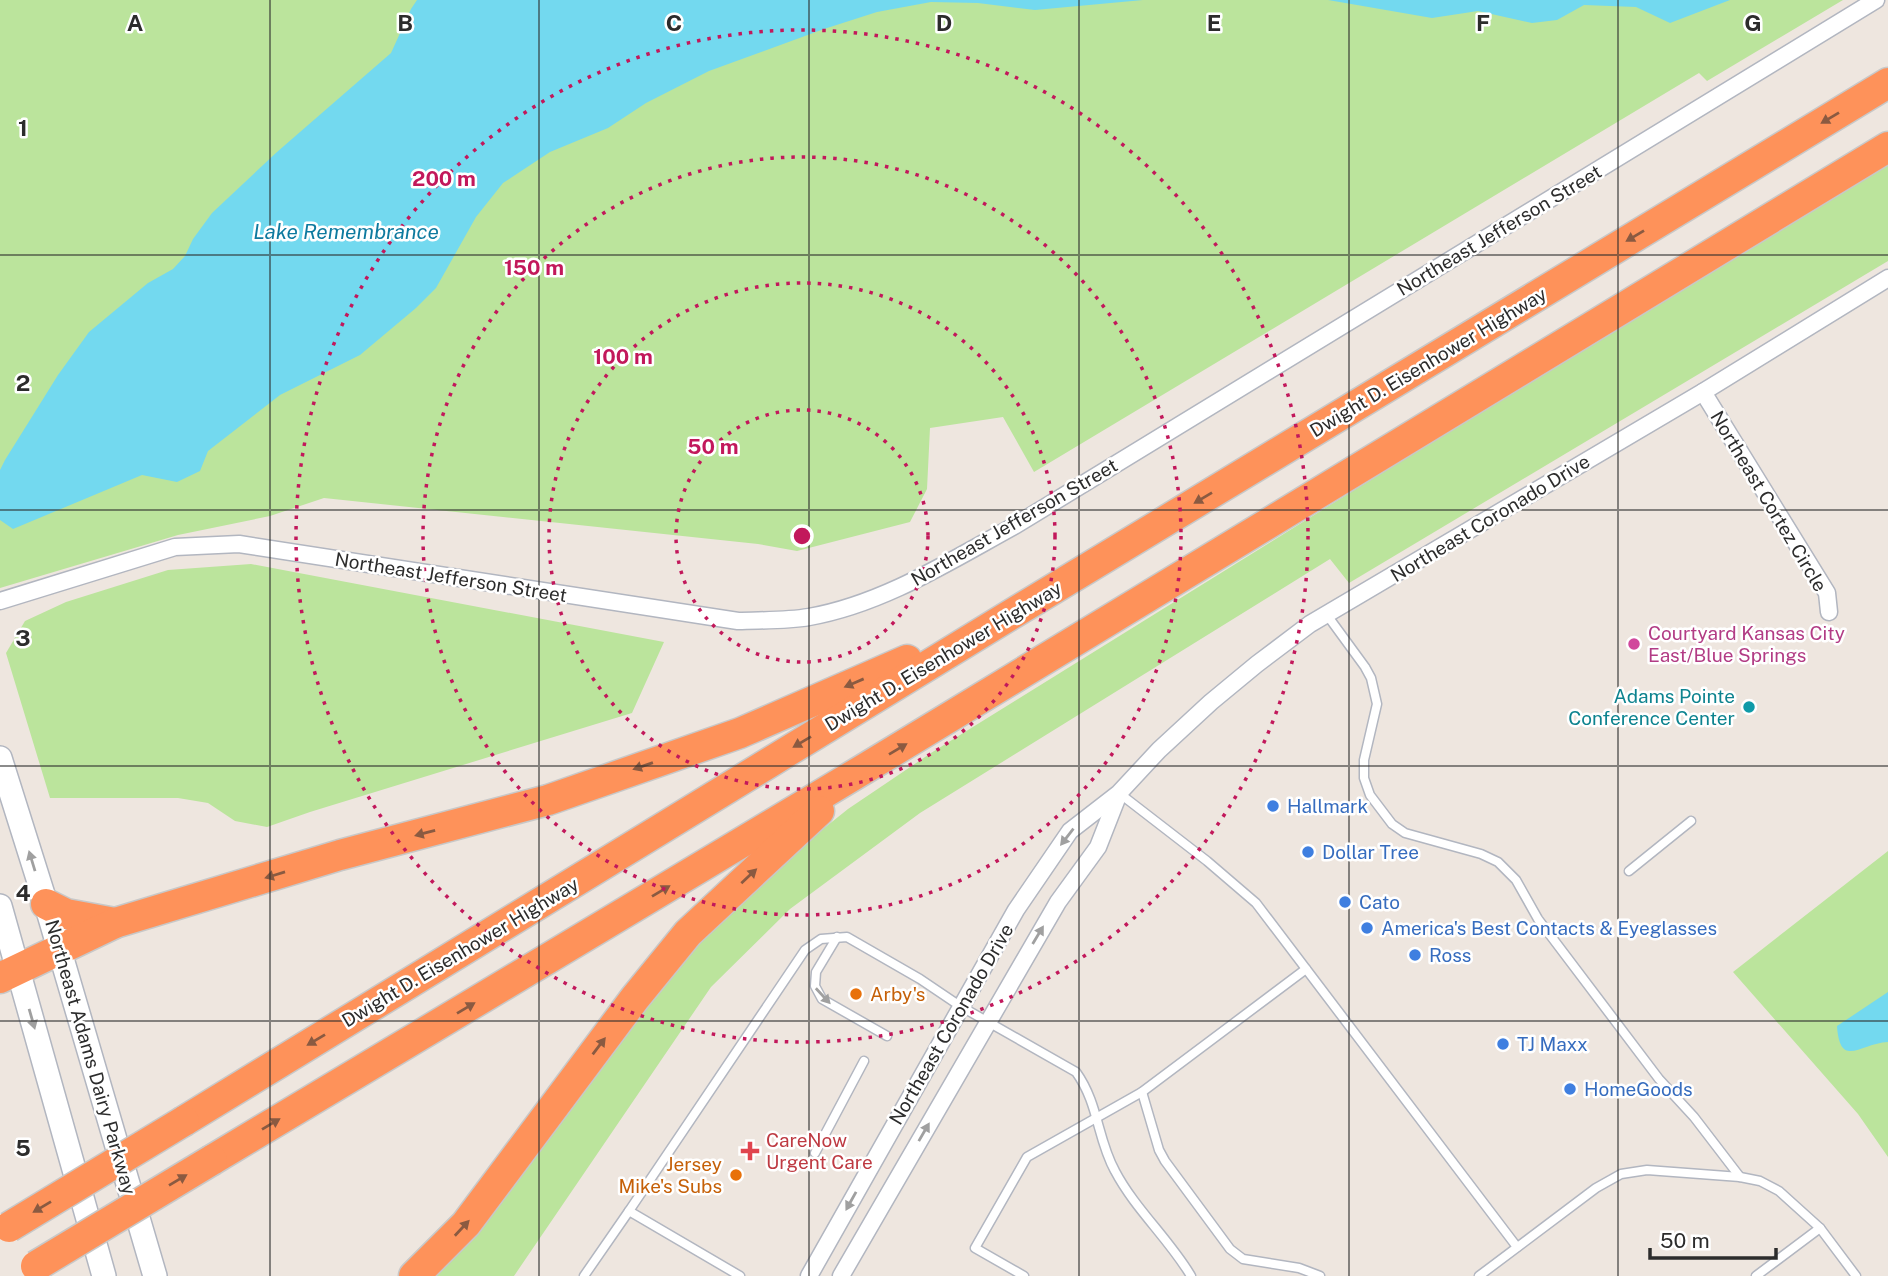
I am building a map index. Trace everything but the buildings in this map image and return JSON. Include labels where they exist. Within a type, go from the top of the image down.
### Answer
[{"type":"highway","name":"Dwight D. Eisenhower Highway","points":[[4,1229],[1888,82]]},
{"type":"highway","points":[[28,1271],[864,769],[1888,148]]},
{"type":"highway","points":[[9,974],[115,923],[340,855],[548,800],[740,733],[1007,617]]},
{"type":"highway","points":[[414,1276],[466,1224],[635,998],[688,933],[864,769]]},
{"type":"highway","points":[[46,904],[66,915],[115,923]]},
{"type":"main road","name":"Northeast Adams Dairy Parkway","points":[[0,758],[46,904],[155,1276]]},
{"type":"main road","points":[[0,906],[9,974],[104,1276]]},
{"type":"street","name":"Northeast Jefferson Street","points":[[0,601],[175,547],[239,544],[738,621],[807,618],[852,606],[921,577],[1016,525],[1876,0]]},
{"type":"street","name":"Northeast Coronado Drive","points":[[809,1276],[1016,910],[1070,831],[1119,793],[1159,750],[1211,702],[1257,664],[1327,614],[1703,392],[1888,278]]},
{"type":"street","name":"Northeast Cortez Circle","points":[[1703,392],[1827,593],[1829,612]]},
{"type":"street","name":"Northeast Coronado Drive","points":[[841,1276],[1058,902],[1098,846],[1119,793]]},
{"type":"lane","points":[[1327,614],[1371,678],[1377,704],[1364,760],[1370,795],[1392,824],[1405,833],[1499,862],[1516,880],[1538,919],[1659,1079],[1694,1117],[1740,1177]]},
{"type":"lane","points":[[1119,793],[1247,894],[1517,1247]]},
{"type":"lane","points":[[1629,872],[1691,821]]},
{"type":"lane","points":[[837,937],[816,972],[815,986],[822,999],[887,1036]]},
{"type":"lane","points":[[584,1276],[805,950],[821,939],[837,937],[847,937],[1076,1072],[1088,1088],[1111,1163],[1121,1183],[1191,1276]]},
{"type":"lane","points":[[1024,1276],[975,1248],[1027,1157],[1142,1092],[1306,969]]},
{"type":"lane","points":[[815,1153],[864,1061]]},
{"type":"lane","points":[[1142,1092],[1159,1150],[1165,1161],[1230,1250],[1243,1259],[1299,1268],[1320,1276]]},
{"type":"lane","points":[[1479,1276],[1596,1188],[1621,1174],[1647,1170],[1760,1181],[1779,1191],[1820,1228],[1856,1276]]},
{"type":"lane","points":[[628,1211],[740,1276]]},
{"type":"lane","points":[[1756,1276],[1820,1228]]},
{"type":"green space","points":[[0,0],[1843,0],[1707,81],[1699,73],[1034,472],[1003,417],[930,428],[927,489],[910,522],[797,551],[758,544],[324,498],[270,516],[178,535],[0,588]]},
{"type":"green space","points":[[1888,164],[1888,261],[1349,583],[1330,559],[920,813],[790,909],[711,987],[514,1276],[434,1276],[644,1004],[707,932],[762,878],[848,809],[931,753],[1401,461]]},
{"type":"green space","points":[[251,564],[664,642],[632,713],[267,827],[235,821],[208,803],[178,798],[50,798],[6,653],[25,621],[66,602],[168,570]]},
{"type":"green space","points":[[1888,851],[1888,1157],[1858,1114],[1733,972]]},
{"type":"water","name":"Lake Remembrance","points":[[417,0],[1143,0],[1035,10],[978,3],[931,2],[877,12],[709,71],[646,103],[608,128],[550,152],[503,183],[476,217],[436,288],[416,308],[360,355],[280,395],[208,451],[200,471],[177,482],[142,475],[13,529],[0,520],[0,470],[58,375],[89,332],[148,283],[173,269],[185,256],[193,239],[212,213],[277,152],[391,53]]},
{"type":"water","points":[[1328,0],[1730,0],[1670,23],[1636,7],[1584,5],[1557,20],[1532,23],[1478,11],[1432,18]]},
{"type":"water","points":[[1888,992],[1888,1042],[1847,1051],[1842,1047],[1837,1026]]},
{"type":"place","name":"Courtyard Kansas City East/Blue Springs","points":[[1634,644]]},
{"type":"place","name":"Adams Pointe Conference Center","points":[[1749,707]]},
{"type":"place","name":"Hallmark","points":[[1273,806]]},
{"type":"place","name":"Dollar Tree","points":[[1308,852]]},
{"type":"place","name":"Cato","points":[[1345,902]]},
{"type":"place","name":"America's Best Contacts & Eyeglasses","points":[[1367,928]]},
{"type":"place","name":"Ross","points":[[1415,955]]},
{"type":"place","name":"Arby's","points":[[856,994]]},
{"type":"place","name":"TJ Maxx","points":[[1503,1044]]},
{"type":"place","name":"HomeGoods","points":[[1570,1089]]},
{"type":"place","name":"CareNow Urgent Care","points":[[750,1151]]},
{"type":"place","name":"Jersey Mike's Subs","points":[[736,1175]]}]
